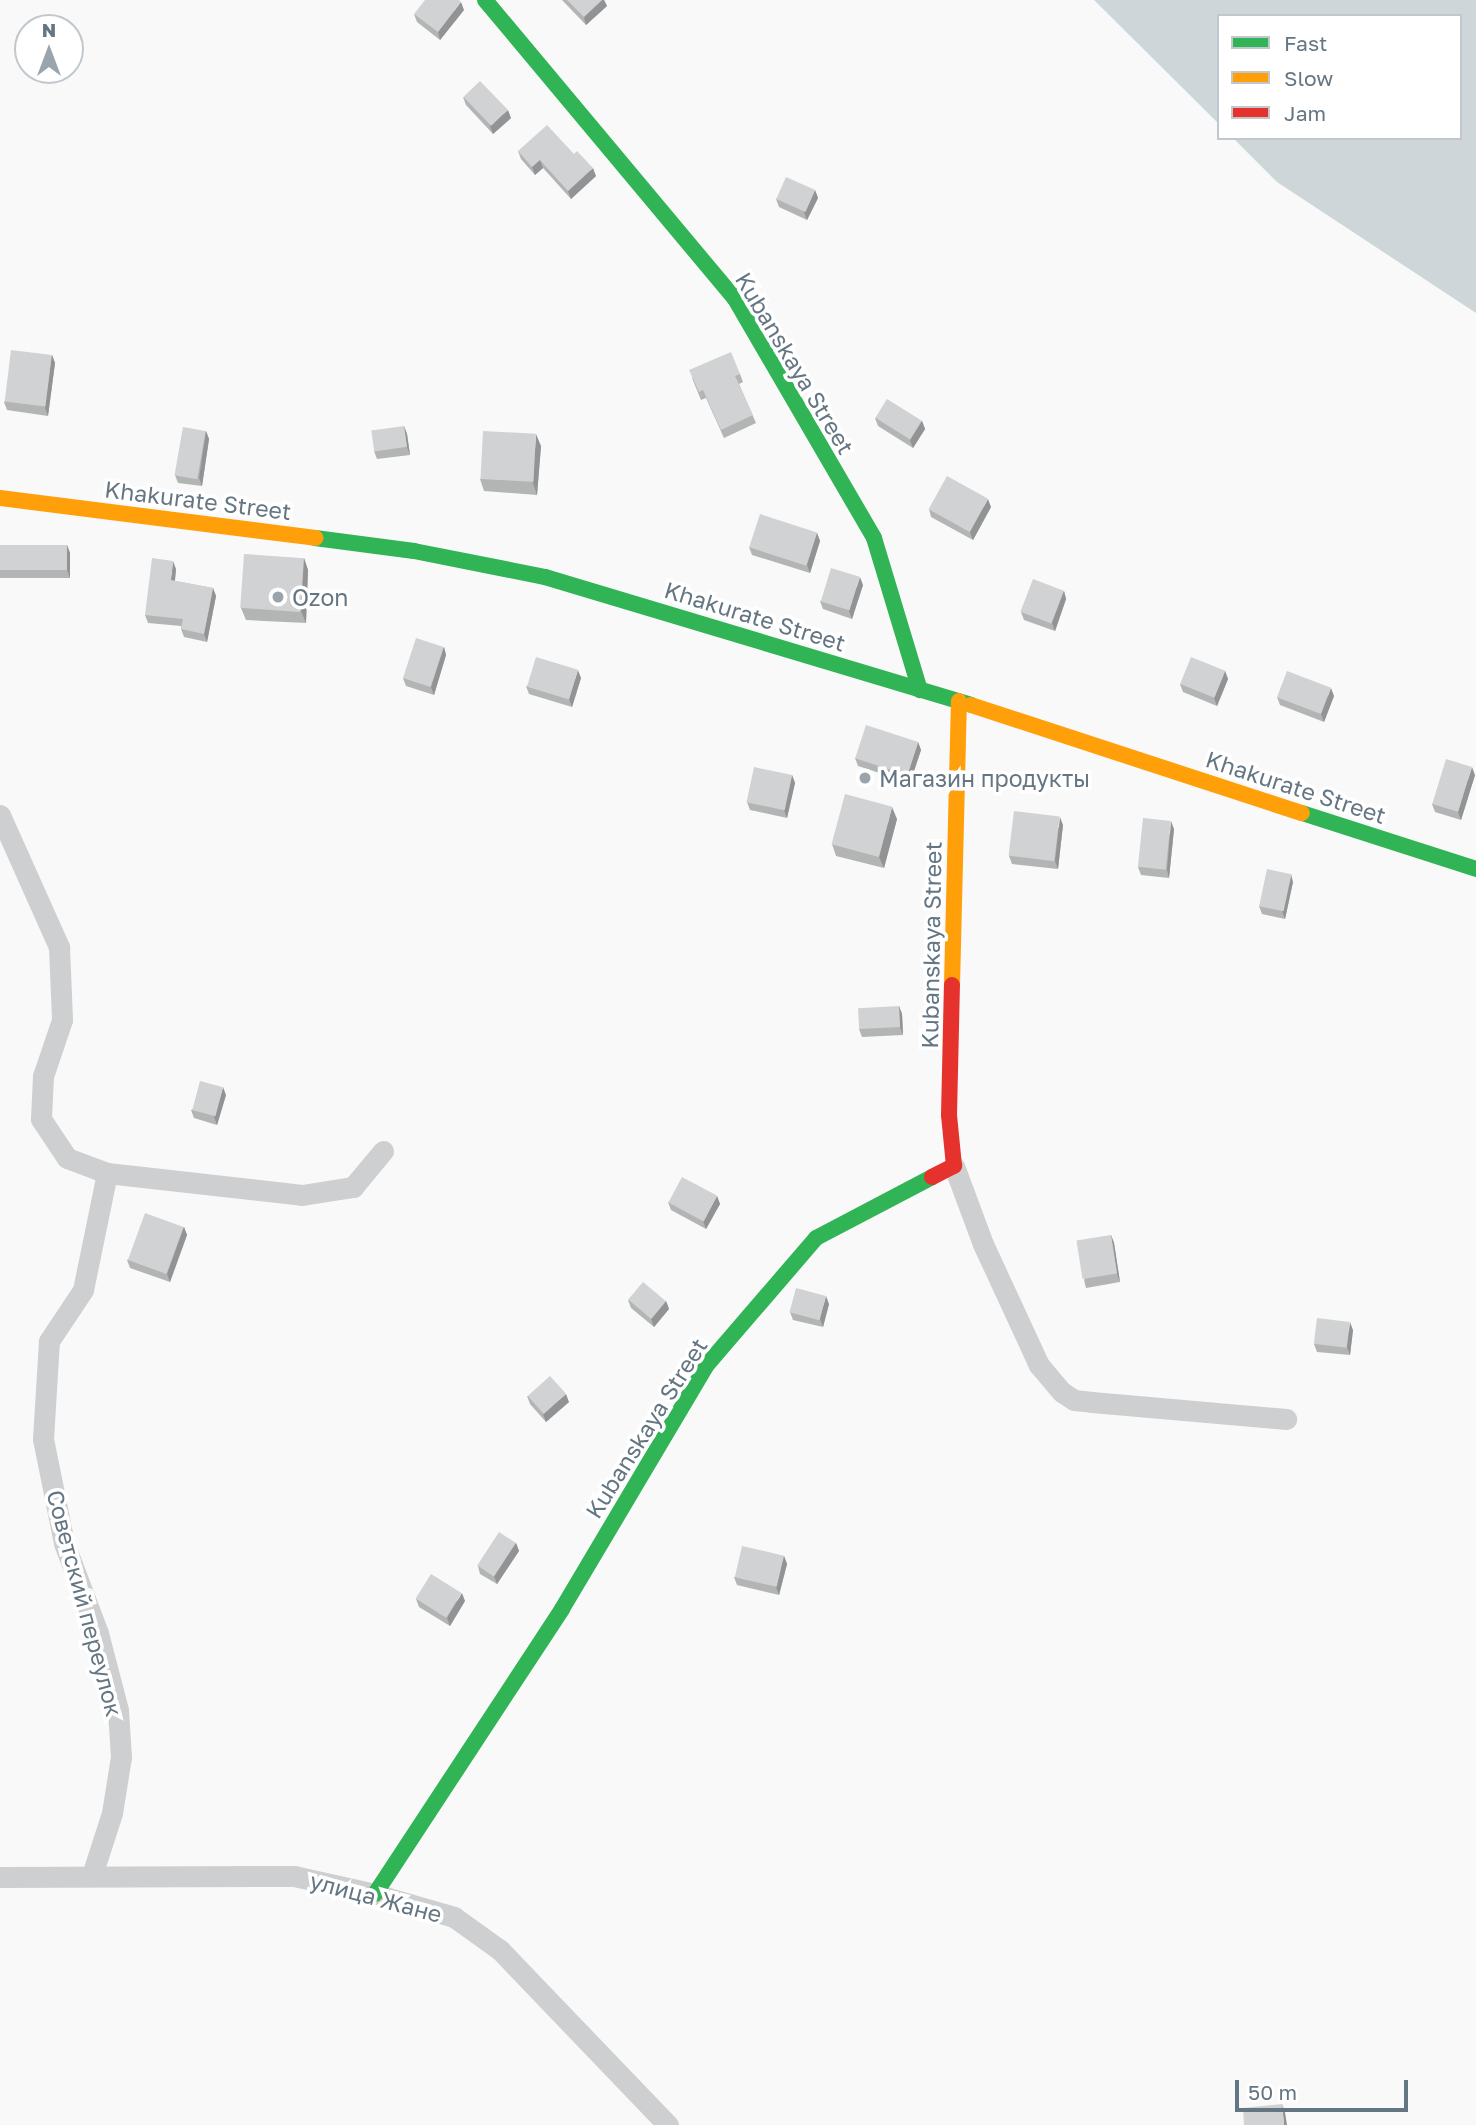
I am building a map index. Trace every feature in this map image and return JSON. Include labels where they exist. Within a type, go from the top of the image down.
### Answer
[{"type":"street","name":"Kubanskaya Street","points":[[485,0],[735,299],[874,538],[920,690]]},
{"type":"street","name":"Khakurate Street","points":[[0,498],[414,551],[545,577],[959,701],[1476,869]]},
{"type":"street","name":"Kubanskaya Street","points":[[375,1894],[562,1609],[706,1366],[816,1238],[954,1166],[949,1115],[959,701]]},
{"type":"street","points":[[0,815],[59,947],[62,1020],[43,1076],[41,1119],[68,1157],[107,1172],[302,1195],[353,1187],[383,1151]]},
{"type":"street","points":[[954,1166],[983,1244],[1039,1365],[1062,1392],[1074,1399],[1092,1402],[1286,1419]]},
{"type":"street","name":"Советский переулок","points":[[92,1875],[112,1813],[121,1757],[118,1710],[99,1633],[64,1544],[43,1439],[49,1341],[83,1290],[107,1172]]},
{"type":"street","name":"улица Жане","points":[[0,1877],[294,1876],[375,1894],[454,1917],[500,1950],[668,2125]]},
{"type":"shaded area","points":[[1094,0],[1476,0],[1476,313],[1277,182],[1235,140],[1462,140],[1462,14],[1217,14],[1217,122]]},
{"type":"building","points":[[425,0],[461,2],[438,32],[414,14]]},
{"type":"building","points":[[567,0],[602,0],[584,17]]},
{"type":"building","points":[[480,81],[508,110],[491,126],[463,97]]},
{"type":"building","points":[[547,125],[574,154],[577,151],[593,168],[568,191],[540,160],[532,167],[518,151]]},
{"type":"building","points":[[786,177],[815,190],[805,212],[776,199]]},
{"type":"building","points":[[11,350],[52,355],[45,407],[5,402]]},
{"type":"building","points":[[731,352],[740,374],[735,376],[753,415],[721,430],[703,390],[699,392],[689,370]]},
{"type":"building","points":[[887,399],[922,421],[910,439],[875,418]]},
{"type":"building","points":[[404,426],[407,447],[374,451],[371,431]]},
{"type":"building","points":[[183,427],[206,431],[197,479],[174,475]]},
{"type":"building","points":[[483,431],[536,434],[533,482],[480,479]]},
{"type":"building","points":[[947,476],[988,499],[970,532],[929,509]]},
{"type":"building","points":[[760,514],[817,533],[806,566],[749,547]]},
{"type":"building","points":[[0,545],[67,545],[67,570],[0,570]]},
{"type":"building","points":[[244,554],[304,558],[300,612],[240,608]]},
{"type":"building","points":[[152,558],[173,561],[171,580],[213,588],[204,634],[181,629],[183,619],[145,615]]},
{"type":"building","points":[[831,568],[860,577],[849,610],[821,601]]},
{"type":"building","points":[[1033,579],[1064,591],[1051,624],[1020,612]]},
{"type":"building","points":[[416,638],[444,647],[431,687],[403,678]]},
{"type":"building","points":[[536,657],[578,670],[569,700],[527,687]]},
{"type":"building","points":[[1191,657],[1225,671],[1214,698],[1180,684]]},
{"type":"building","points":[[1287,671],[1331,688],[1321,714],[1277,697]]},
{"type":"building","points":[[866,725],[918,742],[907,775],[855,758]]},
{"type":"building","points":[[1446,759],[1472,767],[1458,812],[1432,804]]},
{"type":"building","points":[[754,767],[792,775],[785,810],[747,802]]},
{"type":"building","points":[[845,794],[892,807],[879,857],[832,844]]},
{"type":"building","points":[[1014,811],[1060,817],[1054,861],[1009,856]]},
{"type":"building","points":[[1143,818],[1171,821],[1166,870],[1138,867]]},
{"type":"building","points":[[1267,869],[1291,874],[1284,911],[1259,906]]},
{"type":"building","points":[[899,1006],[900,1027],[859,1029],[858,1008]]},
{"type":"building","points":[[200,1081],[223,1087],[215,1116],[192,1110]]},
{"type":"building","points":[[682,1177],[717,1196],[704,1221],[668,1203]]},
{"type":"building","points":[[145,1213],[184,1227],[166,1274],[128,1260]]},
{"type":"building","points":[[1111,1235],[1117,1274],[1083,1279],[1076,1240]]},
{"type":"building","points":[[643,1282],[666,1301],[651,1319],[628,1300]]},
{"type":"building","points":[[796,1288],[826,1296],[819,1320],[790,1312]]},
{"type":"building","points":[[1317,1318],[1350,1322],[1347,1348],[1314,1344]]},
{"type":"building","points":[[550,1376],[566,1394],[544,1414],[528,1396]]},
{"type":"building","points":[[499,1532],[516,1543],[494,1576],[477,1566]]},
{"type":"building","points":[[742,1546],[784,1556],[777,1587],[735,1577]]},
{"type":"building","points":[[431,1574],[462,1593],[446,1618],[416,1599]]},
{"type":"building","points":[[1282,2104],[1284,2125],[1244,2125],[1243,2108]]},
{"type":"traffic: fast","points":[[485,0],[735,299],[874,538],[920,690]]},
{"type":"traffic: fast","points":[[315,538],[414,551],[545,577],[971,705]]},
{"type":"traffic: fast","points":[[1302,813],[1476,869]]},
{"type":"traffic: fast","points":[[375,1894],[562,1609],[706,1366],[816,1238],[932,1177]]},
{"type":"traffic: slow","points":[[0,498],[315,538]]},
{"type":"traffic: slow","points":[[952,985],[959,701]]},
{"type":"traffic: slow","points":[[971,705],[1302,813]]},
{"type":"traffic: jam","points":[[932,1177],[954,1166],[949,1115],[952,985]]},
{"type":"place","name":"Ozon","points":[[278,597]]},
{"type":"place","name":"Магазин продукты","points":[[865,778]]}]
